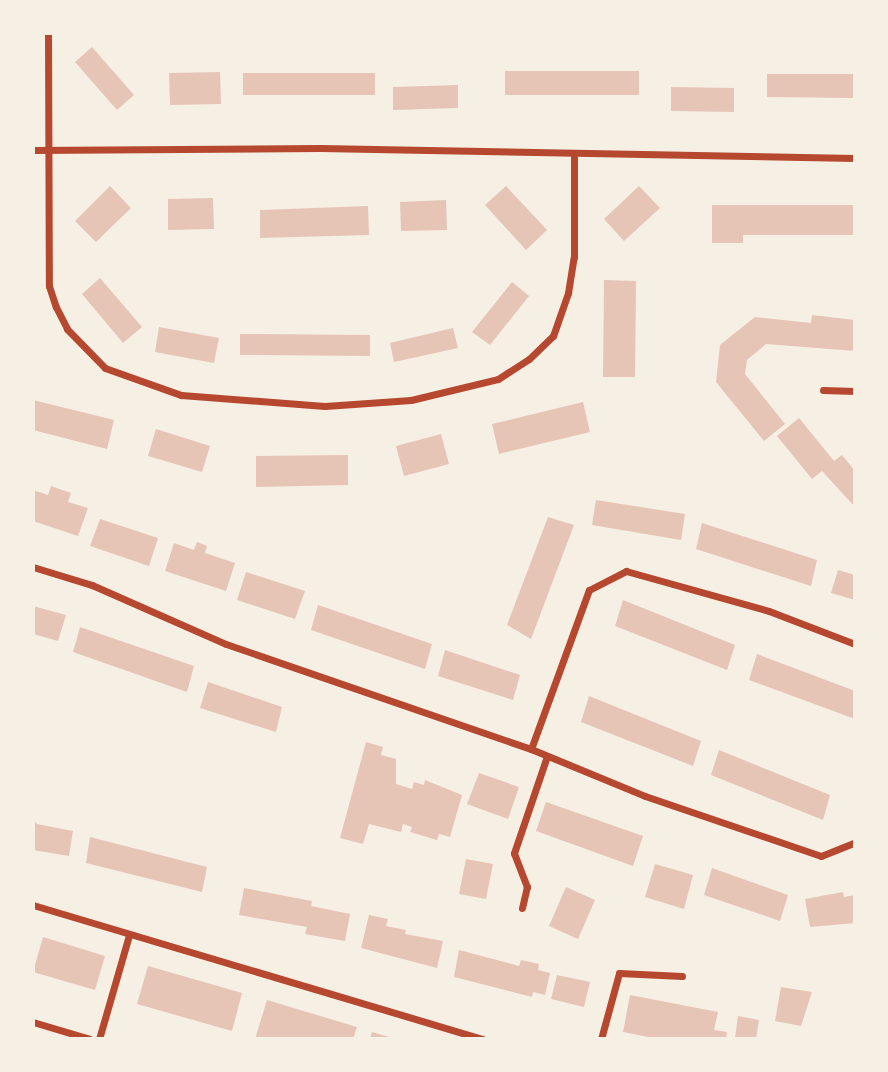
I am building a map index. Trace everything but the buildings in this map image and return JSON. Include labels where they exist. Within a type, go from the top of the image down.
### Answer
[{"type":"street","points":[[48,33],[49,286],[67,328],[84,349],[105,368],[181,395],[325,405],[411,400],[468,389],[498,379],[529,359],[553,336],[568,293],[574,257],[574,153]]},
{"type":"street","points":[[33,150],[574,153],[855,158]]},
{"type":"street","points":[[823,390],[855,391]]},
{"type":"street","points":[[33,567],[92,585],[275,662],[531,749],[645,796],[821,856],[855,842]]},
{"type":"street","points":[[531,749],[589,590],[626,572],[706,591],[855,644]]},
{"type":"street","points":[[522,908],[527,887],[514,853],[547,756]]},
{"type":"street","points":[[33,905],[483,1039]]},
{"type":"street","points":[[99,1039],[129,935]]},
{"type":"street","points":[[601,1039],[619,973],[682,976]]},
{"type":"street","points":[[33,1022],[90,1039]]}]
